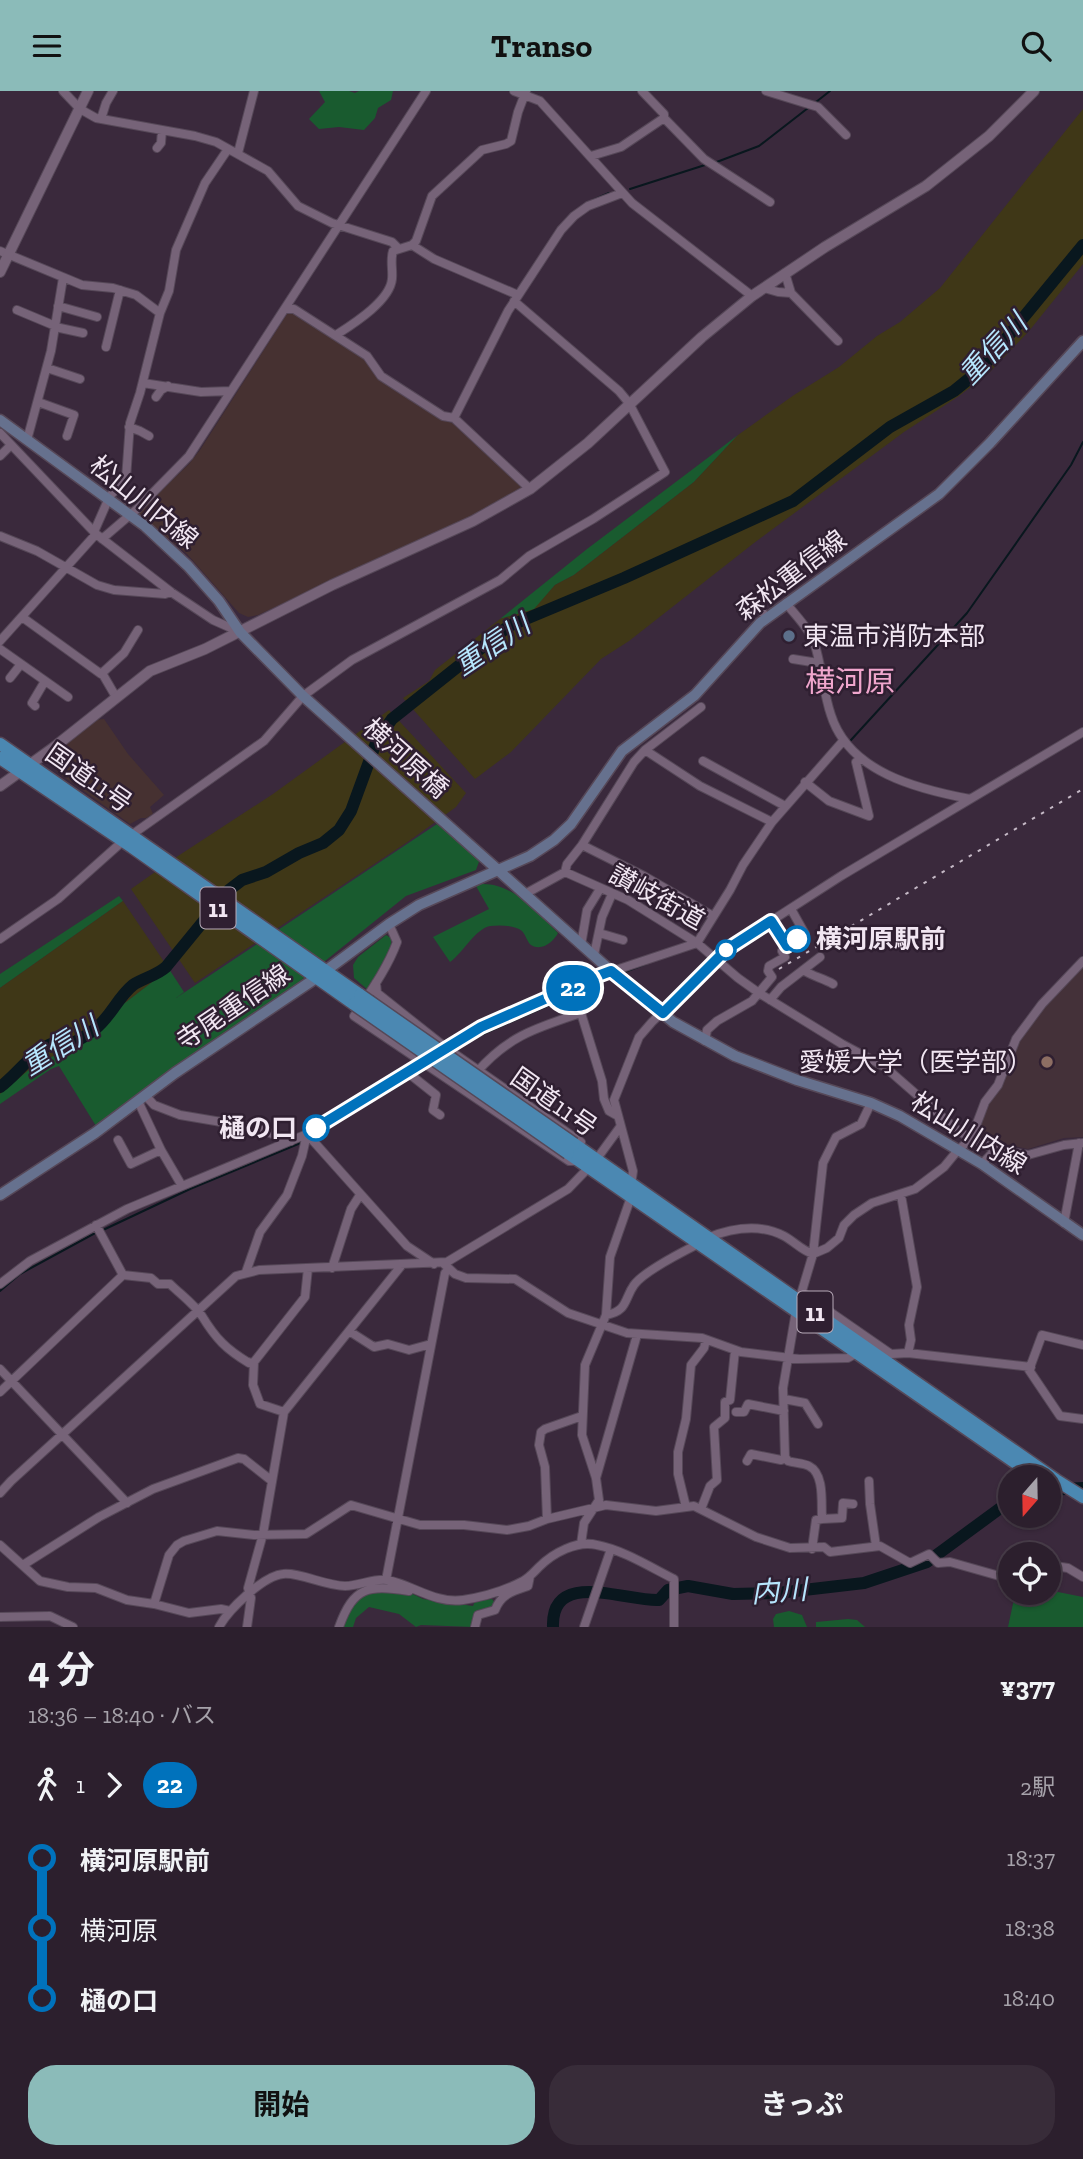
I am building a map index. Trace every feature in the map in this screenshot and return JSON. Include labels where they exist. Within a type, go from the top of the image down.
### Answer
[{"type":"highway","name":"国道11号","points":[[0,744],[25,768],[703,1241],[800,1302],[1027,1465]]},
{"type":"highway","name":"国道11号","points":[[0,758],[25,768]]},
{"type":"highway","name":"国道11号","points":[[800,1302],[857,1353],[1018,1465]]},
{"type":"highway","name":"国道11号","points":[[1076,1497],[1083,1506]]},
{"type":"main road","name":"森松重信線","points":[[497,869],[544,848],[562,833],[622,751],[695,695],[747,635],[767,618],[939,493],[990,443],[1083,341]]},
{"type":"main road","name":"松山川内線","points":[[0,420],[145,527],[188,566],[219,601],[240,632],[303,696]]},
{"type":"main road","name":"横河原橋","points":[[303,696],[479,854]]},
{"type":"main road","name":"松山川内線","points":[[479,854],[611,971],[663,1013],[705,1041],[768,1070],[871,1103],[900,1116],[979,1162],[1083,1235]]},
{"type":"main road","name":"寺尾重信線","points":[[0,1195],[95,1133],[321,975],[389,924],[419,905],[497,869]]},
{"type":"street","points":[[63,91],[80,109],[101,119],[202,137],[238,153],[268,171],[298,206],[339,225],[392,242],[398,248]]},
{"type":"street","points":[[0,272],[4,253],[89,91]]},
{"type":"street","points":[[101,119],[113,91]]},
{"type":"street","points":[[238,153],[254,91]]},
{"type":"street","points":[[0,641],[97,535],[129,516],[189,456],[426,91]]},
{"type":"street","points":[[513,91],[525,93],[540,101],[622,193],[752,296]]},
{"type":"street","points":[[642,91],[664,114],[664,118],[711,163],[770,202]]},
{"type":"street","points":[[766,91],[818,107],[846,135]]},
{"type":"street","points":[[1,788],[159,666],[205,649],[332,585],[473,521],[530,489],[587,443],[702,337],[752,296],[943,173],[989,136],[1034,91]]},
{"type":"street","points":[[336,335],[367,314],[390,287],[391,254],[398,248],[412,245],[418,238],[432,196],[482,150],[511,141],[517,112],[525,93]]},
{"type":"street","points":[[591,156],[621,147],[664,118]]},
{"type":"street","points":[[157,148],[162,139],[162,130]]},
{"type":"street","points":[[97,535],[107,500],[126,479],[129,427],[160,313],[169,291],[179,244],[205,183],[228,149]]},
{"type":"street","points":[[454,418],[516,298],[561,230],[588,206],[622,193]]},
{"type":"street","points":[[0,939],[58,899],[204,782],[264,741],[303,696],[352,660],[500,580],[529,556],[593,519],[665,472],[629,404],[619,391],[516,298],[412,245]]},
{"type":"street","points":[[4,253],[88,286],[136,295],[160,313]]},
{"type":"street","points":[[785,273],[791,293],[838,341]]},
{"type":"street","points":[[27,440],[46,371],[63,278]]},
{"type":"street","points":[[764,288],[791,293]]},
{"type":"street","points":[[107,347],[120,290]]},
{"type":"street","points":[[58,306],[97,317]]},
{"type":"street","points":[[286,309],[294,309],[336,335],[367,356],[381,376],[443,416],[454,418],[530,489]]},
{"type":"street","points":[[17,310],[55,326],[83,333]]},
{"type":"street","points":[[34,371],[80,379]]},
{"type":"street","points":[[143,383],[201,392],[231,391]]},
{"type":"street","points":[[156,397],[160,390],[169,385]]},
{"type":"street","points":[[38,402],[75,415],[67,436]]},
{"type":"street","points":[[129,427],[149,436]]},
{"type":"street","points":[[0,433],[97,535],[171,592],[214,620],[240,632]]},
{"type":"street","points":[[0,456],[11,445]]},
{"type":"street","points":[[0,535],[37,551],[97,585],[114,590],[165,594],[171,592]]},
{"type":"street","points":[[786,603],[814,641],[832,718],[843,741],[875,769],[931,791],[970,799]]},
{"type":"street","points":[[755,604],[767,618]]},
{"type":"street","points":[[22,617],[102,674],[116,697]]},
{"type":"street","points":[[102,674],[124,653],[138,630]]},
{"type":"street","points":[[0,649],[67,698]]},
{"type":"street","points":[[793,659],[818,663]]},
{"type":"street","points":[[10,678],[21,664]]},
{"type":"street","points":[[35,706],[33,699],[45,681]]},
{"type":"street","points":[[525,894],[565,873],[566,864],[582,845],[623,778],[645,750],[701,707]]},
{"type":"street","points":[[582,1544],[584,1523],[599,1500],[596,1478],[582,1435],[585,1365],[606,1315],[610,1257],[631,1191],[633,1171],[614,1100],[639,1037],[717,958],[841,876],[1083,732]]},
{"type":"street","points":[[0,1284],[30,1261],[96,1226],[182,1186],[307,1134],[445,1047],[516,1010],[611,971],[699,944],[743,865],[772,823],[843,741]]},
{"type":"street","points":[[645,750],[701,786],[772,823]]},
{"type":"street","points":[[807,783],[829,801],[869,816],[856,762],[861,759]]},
{"type":"street","points":[[703,761],[785,806]]},
{"type":"street","points":[[582,845],[644,876],[713,916]]},
{"type":"street","name":"讃岐街道","points":[[565,873],[661,919],[699,944],[759,993],[885,1067],[971,1139],[996,1149],[1028,1155],[1081,1143]]},
{"type":"street","points":[[581,944],[584,921],[600,889]]},
{"type":"street","points":[[594,955],[602,917],[611,894]]},
{"type":"street","points":[[780,988],[768,971],[769,966],[785,957],[782,951],[805,935],[791,909]]},
{"type":"street","points":[[771,921],[787,946]]},
{"type":"street","points":[[389,924],[397,942],[376,983],[354,1016],[569,1161],[582,1156],[621,1127]]},
{"type":"street","points":[[599,933],[623,940]]},
{"type":"street","points":[[770,1000],[780,988],[820,957]]},
{"type":"street","points":[[606,1315],[614,1314],[628,1301],[634,1284],[679,1253],[703,1241],[735,1228],[761,1230],[786,1237],[802,1250],[813,1254],[827,1248],[839,1238],[844,1226],[854,1215],[872,1203],[915,1189],[944,1167],[971,1139],[985,1102],[998,1084],[1016,1039],[1042,1004],[1083,961]]},
{"type":"street","points":[[803,970],[817,980],[827,980],[833,984]]},
{"type":"street","points":[[705,1041],[707,1030],[717,1021],[752,1001],[772,977]]},
{"type":"street","points":[[0,1493],[228,1281],[246,1272],[442,1265],[568,1189],[582,1156],[581,1142],[445,1047],[377,993],[376,983]]},
{"type":"street","points":[[575,987],[602,1081],[604,1099],[609,1111],[616,1115]]},
{"type":"street","points":[[462,1089],[492,1055],[527,1031],[581,1013]]},
{"type":"street","points":[[407,1072],[436,1095],[433,1110],[440,1115]]},
{"type":"street","points":[[142,1098],[180,1115],[257,1128],[291,1141]]},
{"type":"street","points":[[142,1098],[161,1150],[182,1186]]},
{"type":"street","points":[[786,1458],[783,1399],[788,1358],[813,1254],[823,1163],[836,1137],[861,1124],[871,1103]]},
{"type":"street","points":[[307,1134],[408,1246],[466,1278],[515,1279],[569,1313],[637,1335],[706,1340],[735,1350],[788,1358],[848,1358],[857,1353]]},
{"type":"street","points":[[246,1272],[260,1232],[287,1195],[302,1156],[307,1134]]},
{"type":"street","points":[[118,1140],[131,1164],[161,1150]]},
{"type":"street","points":[[1064,1223],[1081,1143]]},
{"type":"street","points":[[979,1162],[985,1145]]},
{"type":"street","points":[[979,1162],[996,1149]]},
{"type":"street","points":[[332,1268],[351,1209],[360,1195]]},
{"type":"street","points":[[901,1195],[917,1287],[909,1325],[911,1340],[908,1353]]},
{"type":"street","points":[[96,1226],[123,1275]]},
{"type":"street","points":[[386,1580],[445,1273],[442,1265]]},
{"type":"street","points":[[247,1627],[251,1598],[248,1588],[263,1534],[284,1412],[401,1266]]},
{"type":"street","points":[[284,1412],[260,1404],[253,1385],[254,1362],[305,1297],[308,1268]]},
{"type":"street","points":[[0,1392],[123,1275],[151,1278],[158,1284],[170,1284],[196,1310],[220,1343],[249,1363],[254,1362]]},
{"type":"street","points":[[800,1302],[891,1354],[908,1353],[1031,1367]]},
{"type":"street","points":[[349,1331],[374,1347],[388,1344],[409,1350],[431,1344]]},
{"type":"street","points":[[596,1478],[637,1335]]},
{"type":"street","points":[[1083,1345],[1042,1335],[1029,1370],[1060,1416],[1083,1419]]},
{"type":"street","points":[[686,1507],[678,1474],[678,1452],[686,1419],[691,1365],[704,1348],[706,1340]]},
{"type":"street","points":[[701,1509],[710,1486],[717,1480],[714,1426],[725,1419],[725,1402],[730,1400],[735,1350]]},
{"type":"street","points":[[0,1369],[127,1503]]},
{"type":"street","points":[[783,1399],[805,1403],[818,1424]]},
{"type":"street","points":[[736,1412],[744,1412],[748,1404],[784,1411]]},
{"type":"street","points":[[547,1519],[545,1467],[539,1445],[541,1432],[582,1416]]},
{"type":"street","points":[[747,1461],[751,1454],[786,1458],[797,1464],[808,1465],[816,1471],[820,1479],[822,1519]]},
{"type":"street","points":[[23,1565],[99,1517],[163,1485],[238,1458],[244,1459],[272,1481]]},
{"type":"street","points":[[869,1481],[876,1546]]},
{"type":"street","points":[[812,1549],[816,1520],[842,1518],[842,1503],[853,1504]]},
{"type":"street","points":[[154,1604],[169,1555],[177,1545],[217,1531],[306,1534],[351,1505],[420,1525],[464,1525],[507,1530],[529,1527],[547,1519],[596,1507],[620,1505],[656,1511],[694,1506],[756,1537],[790,1548],[824,1548],[830,1552],[880,1546],[910,1563],[929,1554],[938,1563],[950,1562],[998,1576]]},
{"type":"street","points":[[219,1627],[230,1611],[248,1594],[270,1579],[283,1574],[344,1586],[386,1580],[450,1601],[463,1600],[489,1594],[530,1576],[548,1559],[582,1544],[595,1544],[674,1579],[674,1627]]},
{"type":"street","points":[[0,1545],[40,1581],[48,1584],[96,1588],[127,1599],[189,1613],[221,1609],[230,1611]]},
{"type":"street","points":[[584,1627],[611,1549]]},
{"type":"street","points":[[1061,1567],[1083,1577]]},
{"type":"street","points":[[475,1627],[478,1615],[495,1610],[498,1600],[510,1592],[528,1587],[530,1576]]},
{"type":"street","points":[[339,1627],[347,1606],[364,1591],[385,1587],[421,1592]]},
{"type":"street","points":[[0,1617],[50,1616],[73,1627]]},
{"type":"shaded area","points":[[295,311],[364,359],[391,388],[452,423],[523,488],[463,521],[258,615],[248,617],[239,613],[187,554],[138,513],[200,450],[287,314]]},
{"type":"shaded area","points":[[104,719],[128,754],[164,795],[150,807],[153,814],[130,824],[57,772],[51,757],[95,720]]},
{"type":"shaded area","name":"愛媛大学（医学部）","points":[[1083,965],[1083,1137],[1064,1138],[1028,1149],[977,1138],[976,1134],[988,1102],[1019,1039],[1048,1001]]},
{"type":"green space","points":[[319,91],[393,91],[391,100],[378,108],[375,118],[364,130],[339,127],[319,129],[309,119],[325,102]]},
{"type":"green space","points":[[738,435],[694,482],[574,575],[555,585],[534,610],[500,619],[587,549]]},
{"type":"green space","points":[[437,824],[480,859],[476,870],[406,896],[279,998],[96,1126],[59,1066],[0,1104],[0,1092],[37,1063],[58,1054],[169,969],[184,992],[176,998]]},
{"type":"green space","points":[[480,884],[503,888],[513,893],[558,933],[547,945],[535,947],[519,929],[490,926],[479,932],[450,962],[433,937],[489,909],[476,886]]},
{"type":"green space","points":[[119,896],[123,901],[0,988],[0,974]]},
{"type":"green space","points":[[386,935],[391,938],[391,947],[368,990],[354,978],[353,965],[358,957]]},
{"type":"green space","points":[[372,1586],[398,1587],[423,1599],[473,1606],[475,1601],[492,1599],[495,1603],[493,1608],[477,1613],[473,1627],[416,1627],[399,1614],[369,1607],[356,1618],[353,1627],[335,1627],[348,1601]]},
{"type":"green space","points":[[1061,1593],[1083,1597],[1083,1627],[1008,1627],[1013,1605],[1061,1605]]},
{"type":"green space","points":[[789,1611],[802,1615],[807,1627],[774,1627],[773,1619],[776,1614]]},
{"type":"green space","points":[[857,1620],[865,1627],[816,1627],[816,1622]]},
{"type":"sand","points":[[1083,109],[1083,264],[1029,331],[989,373],[959,396],[904,432],[754,543],[629,641],[601,659],[511,752],[475,779],[403,698],[429,681],[435,670],[500,619],[534,609],[555,585],[574,575],[694,482],[738,435],[839,367],[877,336],[900,322],[940,288]]},
{"type":"sand","points":[[389,710],[466,793],[456,807],[409,841],[195,983],[131,889],[273,794]]},
{"type":"sand","points":[[123,901],[169,969],[58,1054],[37,1063],[0,1094],[0,988]]},
{"type":"waterway","points":[[816,102],[830,91]]},
{"type":"waterway","points":[[714,163],[759,146],[808,108]]},
{"type":"waterway","points":[[630,189],[705,165]]},
{"type":"waterway","points":[[593,200],[609,193]]},
{"type":"waterway","name":"重信川","points":[[0,1087],[47,1046],[56,1042],[74,1042],[94,1030],[133,985],[166,967],[229,890],[242,880],[266,872],[323,843],[339,830],[351,811],[377,740],[392,719],[509,626],[624,578],[793,501],[890,427],[954,391],[981,369],[1083,245]]},
{"type":"waterway","points":[[851,740],[967,613],[1071,465],[1083,442]]},
{"type":"waterway","points":[[710,929],[731,895]]},
{"type":"waterway","points":[[622,973],[646,964]]},
{"type":"waterway","points":[[580,991],[610,976]]},
{"type":"waterway","points":[[454,1050],[481,1035],[572,995]]},
{"type":"waterway","points":[[416,1075],[426,1069]]},
{"type":"waterway","points":[[314,1136],[411,1078]]},
{"type":"waterway","points":[[103,1230],[190,1189],[303,1142]]},
{"type":"waterway","points":[[0,1291],[20,1274],[97,1232]]},
{"type":"waterway","name":"内川","points":[[1061,1489],[1083,1488]]},
{"type":"waterway","name":"内川","points":[[553,1627],[556,1609],[564,1598],[577,1593],[593,1592],[659,1600],[668,1590],[688,1586],[733,1594],[778,1593],[864,1583],[927,1562],[998,1510]]},
{"type":"railway","points":[[779,969],[1083,789]]},
{"type":"bus line","name":"22","points":[[316,1128],[481,1027],[595,977],[611,971],[663,1013],[726,950],[771,921],[787,946],[797,939]]},
{"type":"place","name":"東温市消防本部","points":[[789,636]]},
{"type":"place","name":"横河原駅前","points":[[797,939]]},
{"type":"place","name":"愛媛大学（医学部）","points":[[1047,1062]]},
{"type":"place","name":"樋の口","points":[[316,1128]]},
{"type":"district","name":"横河原","points":[[850,682]]}]
